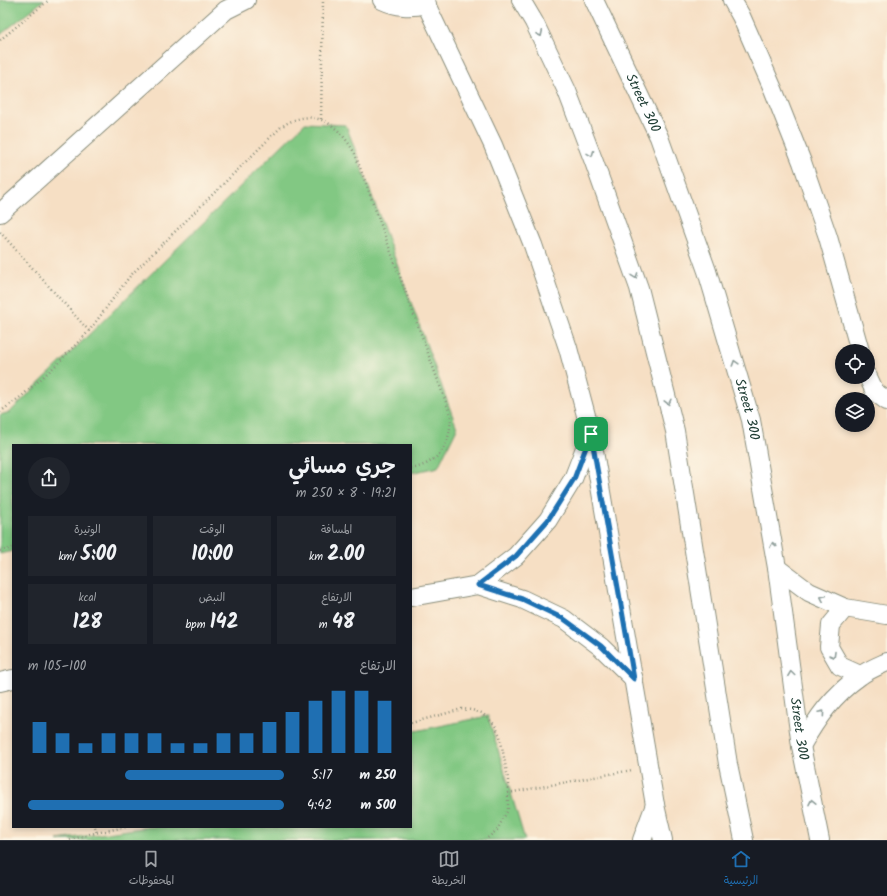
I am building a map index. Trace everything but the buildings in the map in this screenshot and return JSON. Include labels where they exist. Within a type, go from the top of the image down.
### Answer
[{"type":"street","points":[[0,214],[227,5],[246,0]]},
{"type":"street","points":[[382,0],[393,5],[404,7],[425,2],[493,145],[533,245],[568,348],[591,434],[650,767],[655,805],[663,840]]},
{"type":"street","points":[[521,0],[534,22],[567,91],[639,288],[675,432],[728,764],[744,840]]},
{"type":"street","points":[[732,0],[741,16],[773,89],[802,162],[828,237],[858,344]]},
{"type":"street","name":"Street 300","points":[[600,4],[659,136],[707,272],[752,420],[777,568],[801,746],[820,840]]},
{"type":"street","points":[[871,384],[875,392],[887,401]]},
{"type":"street","points":[[412,598],[478,585],[516,556],[548,520],[574,479],[591,434]]},
{"type":"street","points":[[777,568],[809,592],[845,608],[887,615]]},
{"type":"street","points":[[478,585],[522,599],[564,619],[601,646],[634,679]]},
{"type":"street","points":[[845,608],[831,625],[829,647],[840,666],[860,675]]},
{"type":"street","points":[[801,746],[817,718],[839,693],[860,675],[887,662]]},
{"type":"street","points":[[0,682],[12,679]]},
{"type":"street","points":[[642,840],[655,805]]},
{"type":"path","points":[[0,40],[49,0]]},
{"type":"path","points":[[321,119],[323,0]]},
{"type":"path","points":[[0,412],[23,395],[55,366],[89,331],[130,276],[281,127],[287,123],[300,119],[321,119],[334,126],[344,135],[355,154],[451,416],[450,431],[443,450],[427,465],[412,469]]},
{"type":"path","points":[[0,232],[89,331]]},
{"type":"path","points":[[0,551],[12,548]]},
{"type":"path","points":[[412,723],[462,709],[482,713],[495,725],[500,736],[508,778],[508,810],[497,830],[485,840]]},
{"type":"path","points":[[508,793],[650,767]]},
{"type":"path","points":[[96,828],[96,833]]},
{"type":"path","points":[[70,840],[121,828]]},
{"type":"green space","points":[[0,0],[44,0],[0,35]]},
{"type":"green space","points":[[305,123],[346,125],[457,428],[438,467],[412,473],[412,444],[12,444],[12,551],[0,554],[0,415],[10,412]]},
{"type":"green space","points":[[488,716],[525,840],[57,840],[142,828],[412,828],[412,732]]},
{"type":"route","points":[[591,434],[608,532],[634,679],[601,646],[564,619],[522,599],[478,585],[516,556],[548,520],[574,479],[591,434]]}]
